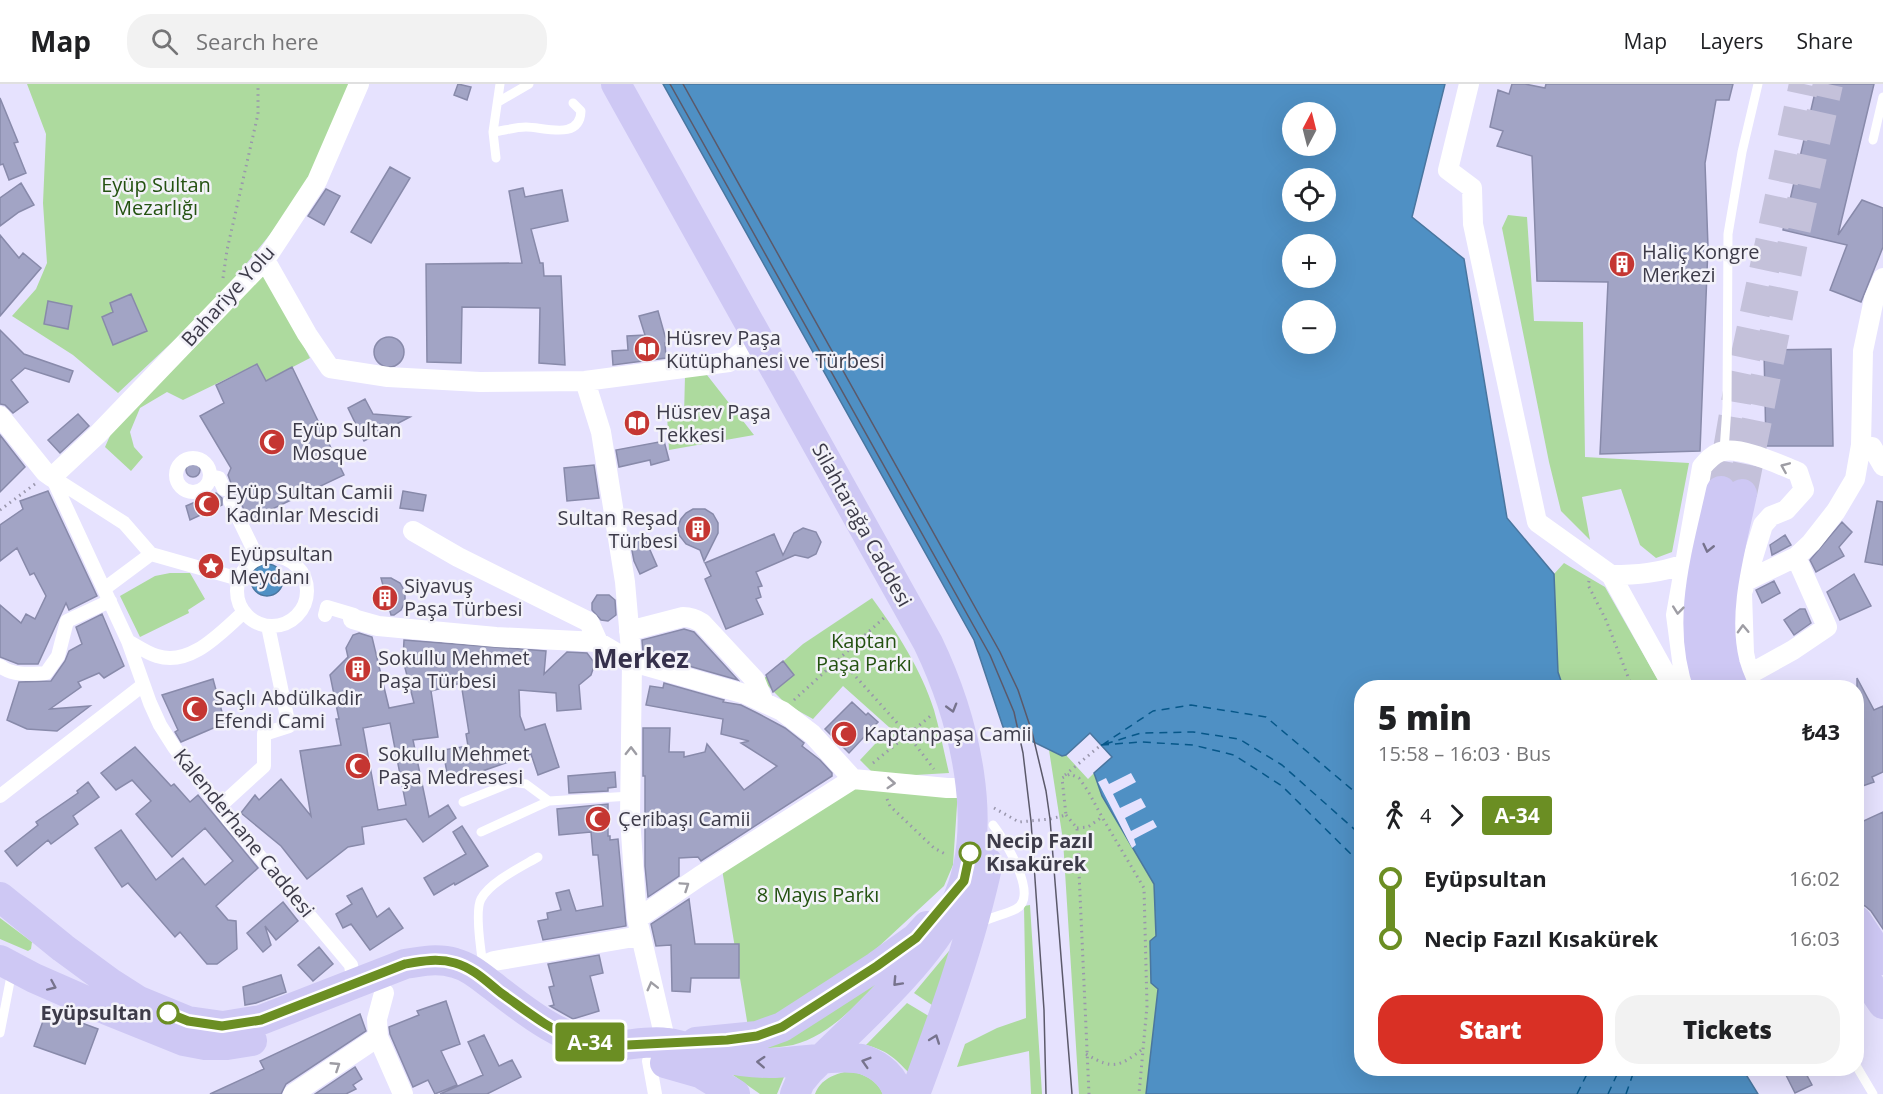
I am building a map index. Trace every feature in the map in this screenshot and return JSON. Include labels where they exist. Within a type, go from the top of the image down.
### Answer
[{"type":"main road","name":"Silahtarağa Caddesi","points":[[616,84],[933,653],[950,699],[965,755],[958,788],[972,827],[966,873],[954,907],[923,953],[880,1001],[819,1060],[800,1082],[795,1094]]},
{"type":"main road","name":"Silahtarağa Caddesi","points":[[638,84],[953,651],[964,677],[978,723],[988,770],[993,816],[992,847],[971,929],[944,1016],[915,1094]]},
{"type":"main road","points":[[1707,680],[1700,649],[1699,596],[1732,493],[1721,599],[1723,654],[1725,665],[1741,680]]},
{"type":"main road","points":[[6,963],[34,978],[149,1028],[205,1046],[249,1041],[419,982],[444,980],[461,988],[534,1040],[563,1055],[596,1062],[656,1055],[757,1036],[782,1027],[916,938],[966,873]]},
{"type":"main road","points":[[0,897],[112,984],[137,1000],[188,1021],[222,1026],[261,1020],[405,964],[441,960],[478,968],[517,1004],[574,1038],[656,1055],[722,1058],[744,1062],[862,1059],[878,1065],[889,1077],[898,1094]]},
{"type":"main road","points":[[1864,932],[1883,960]]},
{"type":"main road","points":[[6,963],[26,964],[37,960],[44,951],[46,934]]},
{"type":"main road","points":[[1871,987],[1883,1027]]},
{"type":"main road","points":[[656,1055],[695,1094]]},
{"type":"main road","points":[[656,1055],[672,1064],[700,1072],[735,1094]]},
{"type":"street","name":"Bahariye Yolu","points":[[50,476],[105,427],[265,260],[317,181],[359,84]]},
{"type":"street","points":[[1469,84],[1448,170],[1472,188],[1473,224],[1537,522],[1611,575],[1670,680]]},
{"type":"street","points":[[265,260],[307,334],[330,368],[388,377],[480,381],[585,381],[729,362],[758,339]]},
{"type":"street","points":[[1746,581],[1796,557],[1811,543],[1836,511],[1855,479],[1861,445],[1863,351],[1874,299],[1883,278]]},
{"type":"street","points":[[585,381],[601,432],[625,582],[632,662],[630,818],[638,927],[656,1055],[655,1094]]},
{"type":"street","points":[[0,416],[50,476],[124,523],[151,554],[239,579]]},
{"type":"street","points":[[1861,445],[1872,447],[1883,466]]},
{"type":"street","points":[[1687,680],[1676,615],[1702,467],[1710,457],[1724,451],[1746,454],[1798,472],[1804,490],[1786,510],[1771,516],[1763,525],[1742,593],[1744,680]]},
{"type":"street","name":"Kalenderhane Caddesi","points":[[50,476],[128,641],[160,725],[219,807],[351,964],[354,985]]},
{"type":"street","points":[[210,476],[219,478],[258,559]]},
{"type":"street","points":[[412,531],[458,557],[589,622],[598,642]]},
{"type":"street","points":[[0,666],[27,675],[46,673],[58,656],[67,621],[107,595],[151,554]]},
{"type":"street","points":[[269,556],[281,557],[292,562],[301,570],[308,592],[305,605],[299,615],[290,622],[279,626],[268,626],[257,623],[244,612],[237,597],[239,579],[248,566],[258,559],[269,556]]},
{"type":"street","points":[[1748,680],[1827,627],[1796,557]]},
{"type":"street","points":[[1611,575],[1644,575],[1663,572],[1685,564]]},
{"type":"street","points":[[305,605],[326,613],[327,607],[378,627],[496,637],[598,642],[632,662],[763,700],[812,734],[853,780]]},
{"type":"street","points":[[128,641],[157,656],[174,659],[190,654],[244,612]]},
{"type":"street","points":[[629,631],[683,617],[697,620],[755,680],[763,700]]},
{"type":"street","points":[[219,807],[264,766],[264,734],[289,726],[268,626]]},
{"type":"street","points":[[0,796],[143,685]]},
{"type":"street","points":[[478,968],[494,961],[576,945],[638,927],[700,876],[853,780],[958,788]]},
{"type":"street","points":[[384,993],[377,1019],[378,1037],[403,1094]]},
{"type":"street","points":[[293,1094],[378,1037]]},
{"type":"lane","points":[[496,158],[493,132],[500,84]]},
{"type":"lane","points":[[498,102],[529,84]]},
{"type":"lane","points":[[1724,451],[1727,407],[1728,234],[1742,152],[1758,84]]},
{"type":"lane","points":[[1873,141],[1883,97]]},
{"type":"lane","points":[[493,132],[524,127],[555,132],[574,127],[580,118],[581,111],[573,103]]},
{"type":"lane","points":[[463,802],[513,782],[526,784],[549,801]]},
{"type":"lane","points":[[481,832],[549,801],[631,796]]},
{"type":"lane","points":[[971,929],[989,918],[1018,909],[1023,901],[1021,875],[993,816]]},
{"type":"lane","points":[[478,968],[479,901],[489,888],[538,857]]},
{"type":"lane","points":[[0,1033],[6,963]]},
{"type":"lane","points":[[1862,1076],[1873,1094]]},
{"type":"path","points":[[220,306],[226,250],[258,114],[258,84]]},
{"type":"path","points":[[0,510],[50,476]]},
{"type":"path","points":[[1593,562],[1588,585],[1606,620],[1629,680]]},
{"type":"path","points":[[782,711],[903,599]]},
{"type":"path","points":[[840,659],[958,788]]},
{"type":"path","points":[[853,780],[950,699]]},
{"type":"path","points":[[1062,778],[1101,745]]},
{"type":"path","points":[[1062,778],[1070,774],[1079,778],[1088,790],[1101,817],[1144,888],[1147,1005],[1139,1094]]},
{"type":"path","points":[[1062,778],[1066,815],[1077,828],[1089,1094]]},
{"type":"path","points":[[878,782],[890,806],[934,848],[966,873]]},
{"type":"path","points":[[993,816],[1019,822],[1066,815]]},
{"type":"path","points":[[1077,828],[1089,827],[1101,817]]},
{"type":"path","points":[[1086,1054],[1110,1065],[1124,1064],[1144,1048]]},
{"type":"green space","name":"Eyüp Sultan Mezarlığı","points":[[27,84],[349,84],[307,186],[217,300],[118,393],[73,355],[12,316],[36,289],[47,263],[43,203],[46,134]]},
{"type":"green space","points":[[1508,215],[1527,217],[1534,321],[1583,322],[1585,457],[1689,463],[1672,552],[1656,558],[1640,545],[1621,489],[1582,497],[1590,540],[1561,511],[1502,228]]},
{"type":"green space","points":[[262,275],[274,289],[310,358],[266,381],[257,364],[183,400],[167,392],[140,408],[130,432],[134,447],[143,457],[131,471],[105,447],[117,420]]},
{"type":"green space","points":[[707,375],[754,435],[669,450],[667,415],[684,415],[685,376]]},
{"type":"green space","points":[[1564,563],[1605,587],[1658,680],[1561,680],[1558,672],[1554,574]]},
{"type":"green space","points":[[190,573],[205,599],[188,610],[189,613],[140,637],[120,596],[155,576]]},
{"type":"green space","name":"Kaptan Paşa Parkı","points":[[872,598],[899,638],[929,695],[949,773],[915,775],[873,773],[860,760],[890,728],[843,686],[813,719],[786,704],[762,680],[803,644]]},
{"type":"green space","points":[[1049,750],[1062,756],[1066,755],[1088,779],[1094,773],[1102,796],[1154,884],[1156,936],[1150,941],[1151,982],[1158,989],[1146,1094],[1079,1094],[1063,840]]},
{"type":"green space","name":"8 Mayıs Parkı","points":[[853,776],[958,790],[953,865],[944,886],[875,950],[801,1004],[748,1027],[722,869]]},
{"type":"green space","points":[[1030,905],[1042,1094],[1031,1094],[1029,1051],[957,1067],[965,1044],[997,1028],[1026,1018],[1024,906]]},
{"type":"green space","points":[[0,918],[32,942],[31,949],[28,951],[0,939]]},
{"type":"green space","points":[[949,951],[953,954],[935,1007],[914,993]]},
{"type":"green space","points":[[877,983],[839,1020],[818,1035],[793,1045],[760,1049]]},
{"type":"green space","points":[[907,1003],[932,1018],[909,1073],[890,1055],[866,1045]]},
{"type":"green space","points":[[849,1071],[869,1078],[877,1084],[883,1094],[815,1094],[821,1084],[829,1078]]},
{"type":"green space","points":[[730,1073],[784,1077],[777,1094],[760,1094]]},
{"type":"water","points":[[663,84],[1445,84],[1412,217],[1464,259],[1507,518],[1554,574],[1558,672],[1561,680],[1354,680],[1354,1076],[1747,1076],[1758,1094],[1146,1094],[1158,989],[1151,983],[1150,941],[1156,936],[1154,884],[1102,796],[1094,773],[1112,757],[1090,733],[1062,756],[1003,727],[974,640]]},
{"type":"water","points":[[267,564],[278,569],[283,580],[278,591],[267,596],[256,591],[251,580],[256,569]]},
{"type":"pier","points":[[1131,773],[1136,782],[1113,794],[1120,808],[1141,798],[1146,807],[1125,818],[1131,831],[1153,820],[1157,827],[1134,839],[1136,845],[1132,848],[1098,782],[1106,778],[1109,784]]},
{"type":"building","points":[[458,84],[471,87],[467,100],[454,95]]},
{"type":"building","name":"Haliç Kongre Merkezi","points":[[1512,84],[1545,88],[1546,84],[1733,84],[1729,100],[1716,100],[1705,163],[1708,247],[1700,451],[1600,454],[1608,282],[1537,281],[1532,156],[1497,146],[1503,131],[1490,127],[1498,90],[1509,94]]},
{"type":"building","points":[[1817,84],[1874,84],[1838,235],[1862,200],[1883,208],[1883,247],[1861,302],[1830,290],[1847,245],[1783,230]]},
{"type":"building","points":[[0,98],[18,142],[14,143],[26,173],[9,180],[3,164],[0,165]]},
{"type":"building","points":[[390,167],[410,178],[371,243],[351,232]]},
{"type":"building","points":[[21,183],[34,205],[19,212],[0,226],[0,198]]},
{"type":"building","points":[[523,188],[525,197],[562,190],[568,221],[531,229],[540,263],[543,263],[544,276],[561,276],[565,365],[539,363],[540,308],[462,307],[461,363],[427,362],[426,264],[522,263],[509,191]]},
{"type":"building","points":[[326,189],[340,196],[324,225],[308,216]]},
{"type":"building","points":[[0,235],[19,258],[23,253],[41,268],[0,316]]},
{"type":"building","points":[[131,294],[147,331],[113,345],[102,317],[113,312],[110,303]]},
{"type":"building","points":[[48,301],[72,306],[68,329],[44,324]]},
{"type":"building","points":[[658,311],[667,343],[665,343],[666,358],[613,365],[612,351],[628,350],[627,336],[645,335],[639,316]]},
{"type":"building","points":[[0,330],[24,354],[73,371],[69,382],[25,368],[11,380],[28,402],[13,413],[5,405],[0,404]]},
{"type":"building","points":[[389,337],[400,341],[404,352],[400,363],[389,367],[378,363],[374,352],[378,341]]},
{"type":"building","points":[[1831,349],[1833,446],[1766,446],[1764,350]]},
{"type":"building","name":"Eyüp Sultan Mosque","points":[[257,364],[266,381],[292,367],[344,475],[249,520],[238,497],[232,492],[228,475],[231,468],[200,416],[224,403],[216,385]]},
{"type":"building","points":[[365,399],[373,414],[410,417],[364,441],[348,408]]},
{"type":"building","points":[[78,414],[89,426],[60,453],[48,440]]},
{"type":"building","points":[[0,435],[25,467],[0,492]]},
{"type":"building","points":[[664,441],[669,460],[651,465],[650,460],[619,467],[616,450]]},
{"type":"building","points":[[190,463],[196,463],[200,470],[196,477],[190,477],[186,473],[186,467]]},
{"type":"building","points":[[594,465],[599,498],[567,501],[564,468]]},
{"type":"building","points":[[48,491],[97,596],[69,610],[66,603],[38,664],[18,664],[0,657],[0,605],[21,623],[26,614],[35,619],[46,596],[34,573],[30,575],[17,548],[0,561],[0,525],[23,509],[20,501]]},
{"type":"building","points":[[403,491],[426,495],[423,511],[400,508]]},
{"type":"building","name":"Eyüp Sultan Camii Kadınlar Mescidi","points":[[216,493],[222,498],[222,505],[190,520],[186,506]]},
{"type":"building","points":[[1877,501],[1883,502],[1883,565],[1865,562]]},
{"type":"building","name":"Sultan Reşad Türbesi","points":[[693,509],[705,509],[713,514],[718,523],[718,533],[704,561],[700,550],[686,544],[679,535],[678,526],[681,519]]},
{"type":"building","points":[[1842,522],[1852,532],[1839,547],[1844,556],[1816,572],[1810,560]]},
{"type":"building","points":[[803,528],[816,532],[821,542],[816,554],[808,558],[795,555],[756,572],[762,586],[758,587],[761,597],[756,599],[763,614],[726,629],[705,579],[711,576],[705,563],[774,534],[783,555],[794,533]]},
{"type":"building","points":[[643,534],[657,566],[640,574],[634,561],[630,540]]},
{"type":"building","points":[[1785,535],[1791,545],[1772,555],[1770,545]]},
{"type":"building","points":[[1854,574],[1871,606],[1840,620],[1827,592]]},
{"type":"building","points":[[381,578],[391,578],[400,583],[405,592],[405,602],[401,610],[394,615],[391,615]]},
{"type":"building","points":[[1774,581],[1780,593],[1762,603],[1756,590]]},
{"type":"building","points":[[597,595],[609,595],[615,600],[616,615],[608,621],[601,620],[592,610],[592,603]]},
{"type":"building","points":[[1800,609],[1805,609],[1811,623],[1794,635],[1784,620]]},
{"type":"building","points":[[102,614],[124,666],[104,678],[99,673],[78,682],[81,687],[50,709],[90,706],[57,731],[27,729],[7,720],[19,682],[51,681],[69,651],[82,644],[76,627]]},
{"type":"building","points":[[684,629],[694,632],[738,680],[643,653],[642,640]]},
{"type":"building","points":[[359,633],[372,637],[389,708],[414,703],[403,660],[404,640],[546,651],[544,674],[567,652],[587,653],[594,666],[591,675],[579,685],[581,709],[557,711],[556,693],[519,690],[520,716],[525,730],[545,724],[559,767],[538,775],[531,754],[471,775],[448,779],[443,750],[468,746],[466,734],[469,733],[461,683],[431,691],[438,737],[413,740],[429,817],[448,805],[456,818],[423,842],[406,819],[362,827],[364,844],[348,847],[307,879],[281,846],[241,813],[255,795],[259,800],[281,779],[311,816],[300,751],[341,745],[336,719],[339,719],[330,675],[348,657],[346,648],[353,635]],"holes":[[[390,723],[406,805],[378,810],[363,728]]]},
{"type":"building","points":[[783,661],[794,675],[773,692],[766,675]]},
{"type":"building","name":"Saçlı Abdülkadir Efendi Cami","points":[[213,679],[225,723],[181,742],[175,732],[178,730],[162,695]]},
{"type":"building","points":[[664,683],[724,700],[723,702],[741,705],[785,728],[804,743],[802,746],[820,760],[832,776],[701,861],[698,857],[679,858],[679,876],[648,897],[645,866],[643,728],[670,728],[669,752],[684,752],[684,757],[705,752],[707,744],[744,790],[777,766],[741,743],[749,741],[721,734],[723,719],[646,705],[650,686],[663,688]]},
{"type":"building","points":[[1864,691],[1874,710],[1883,706],[1883,772],[1872,777],[1874,782],[1864,786]]},
{"type":"building","points":[[852,702],[878,722],[849,753],[825,729]]},
{"type":"building","points":[[135,747],[171,786],[174,784],[190,802],[198,795],[258,868],[216,906],[228,920],[236,921],[237,949],[217,964],[207,964],[180,932],[175,937],[128,883],[122,887],[95,848],[121,830],[156,880],[183,858],[205,885],[233,861],[205,828],[172,857],[136,814],[151,801],[132,780],[116,790],[101,773]]},
{"type":"building","points":[[615,772],[616,787],[608,788],[608,791],[569,793],[568,776]]},
{"type":"building","points":[[88,782],[99,797],[73,816],[78,824],[51,844],[48,840],[17,866],[5,851],[38,825],[36,822],[78,793],[77,791]]},
{"type":"building","points":[[608,804],[608,836],[610,840],[618,839],[626,926],[543,940],[538,921],[548,919],[547,913],[561,910],[556,893],[569,890],[576,911],[603,906],[598,855],[593,855],[591,832],[559,835],[557,809]]},
{"type":"building","points":[[1883,812],[1883,929],[1871,911],[1864,906],[1864,821]]},
{"type":"building","points":[[462,826],[488,866],[434,895],[424,878],[466,854],[453,832]]},
{"type":"building","points":[[362,888],[377,917],[389,908],[403,928],[370,950],[351,924],[343,928],[336,914],[352,904],[347,896]]},
{"type":"building","points":[[689,899],[695,944],[739,944],[739,978],[691,978],[690,992],[672,991],[671,945],[656,946],[651,924]]},
{"type":"building","points":[[283,902],[298,921],[276,940],[265,926],[271,945],[263,952],[247,933]]},
{"type":"building","points":[[319,947],[333,964],[313,981],[298,965]]},
{"type":"building","points":[[599,955],[603,973],[590,976],[599,1011],[573,1019],[550,1006],[554,1005],[549,987],[554,986],[548,964]]},
{"type":"building","points":[[281,975],[286,992],[245,1005],[243,987]]},
{"type":"building","points":[[446,1001],[460,1044],[441,1051],[457,1085],[435,1094],[428,1080],[413,1087],[389,1027],[419,1015],[417,1011]]},
{"type":"building","points":[[47,1010],[98,1029],[85,1064],[34,1046]]},
{"type":"building","points":[[360,1014],[366,1031],[286,1084],[281,1094],[210,1094],[264,1069],[260,1061]]},
{"type":"building","points":[[484,1035],[499,1066],[512,1060],[521,1077],[487,1094],[440,1094],[483,1075],[468,1042]]},
{"type":"building","points":[[355,1067],[362,1079],[353,1085],[356,1089],[346,1094],[315,1094]]},
{"type":"building","points":[[1786,1076],[1807,1076],[1812,1085],[1795,1093]]},
{"type":"ferry route","points":[[1102,745],[1153,711],[1191,705],[1266,717],[1354,791]]},
{"type":"ferry route","points":[[1105,744],[1141,733],[1193,732],[1239,739],[1282,765],[1354,829]]},
{"type":"ferry route","points":[[1101,745],[1141,742],[1193,745],[1234,755],[1282,786],[1354,857]]},
{"type":"ferry route","points":[[1577,1094],[1586,1076]]},
{"type":"ferry route","points":[[1608,1094],[1616,1076]]},
{"type":"ferry route","points":[[1626,1094],[1632,1076]]},
{"type":"tunnel","points":[[1721,491],[1737,397],[1804,84]]},
{"type":"tunnel","points":[[1742,494],[1794,237],[1828,84]]},
{"type":"tram line","points":[[670,84],[990,655],[1014,712],[1023,753],[1031,821],[1044,1010],[1046,1094]]},
{"type":"tram line","points":[[683,84],[1000,652],[1018,690],[1032,732],[1050,819],[1072,1094]]},
{"type":"bus line","name":"A-34","points":[[168,1013],[188,1021],[222,1026],[242,1024],[261,1020],[405,964],[441,960],[457,963],[472,970],[539,1019],[574,1038],[589,1042],[607,1046],[699,1042],[757,1036],[782,1027],[828,999],[916,938],[964,881],[970,853]]},
{"type":"place","name":"Haliç Kongre Merkezi","points":[[1622,264]]},
{"type":"place","name":"Hüsrev Paşa Kütüphanesi ve Türbesi","points":[[647,349]]},
{"type":"place","name":"Hüsrev Paşa Tekkesi","points":[[637,423]]},
{"type":"place","name":"Eyüp Sultan Mosque","points":[[272,442]]},
{"type":"place","name":"Eyüp Sultan Camii Kadınlar Mescidi","points":[[207,504]]},
{"type":"place","name":"Sultan Reşad Türbesi","points":[[698,529]]},
{"type":"place","name":"Eyüpsultan Meydanı","points":[[211,566]]},
{"type":"place","name":"Siyavuş Paşa Türbesi","points":[[385,598]]},
{"type":"place","name":"Sokullu Mehmet Paşa Türbesi","points":[[358,669]]},
{"type":"place","name":"Saçlı Abdülkadir Efendi Cami","points":[[195,709]]},
{"type":"place","name":"Kaptanpaşa Camii","points":[[844,734]]},
{"type":"place","name":"Sokullu Mehmet Paşa Medresesi","points":[[358,766]]},
{"type":"place","name":"Çeribaşı Camii","points":[[598,819]]},
{"type":"place","name":"Necip Fazıl Kısakürek","points":[[970,853]]},
{"type":"place","name":"Eyüpsultan","points":[[168,1013]]},
{"type":"district","name":"Merkez","points":[[641,659]]}]
